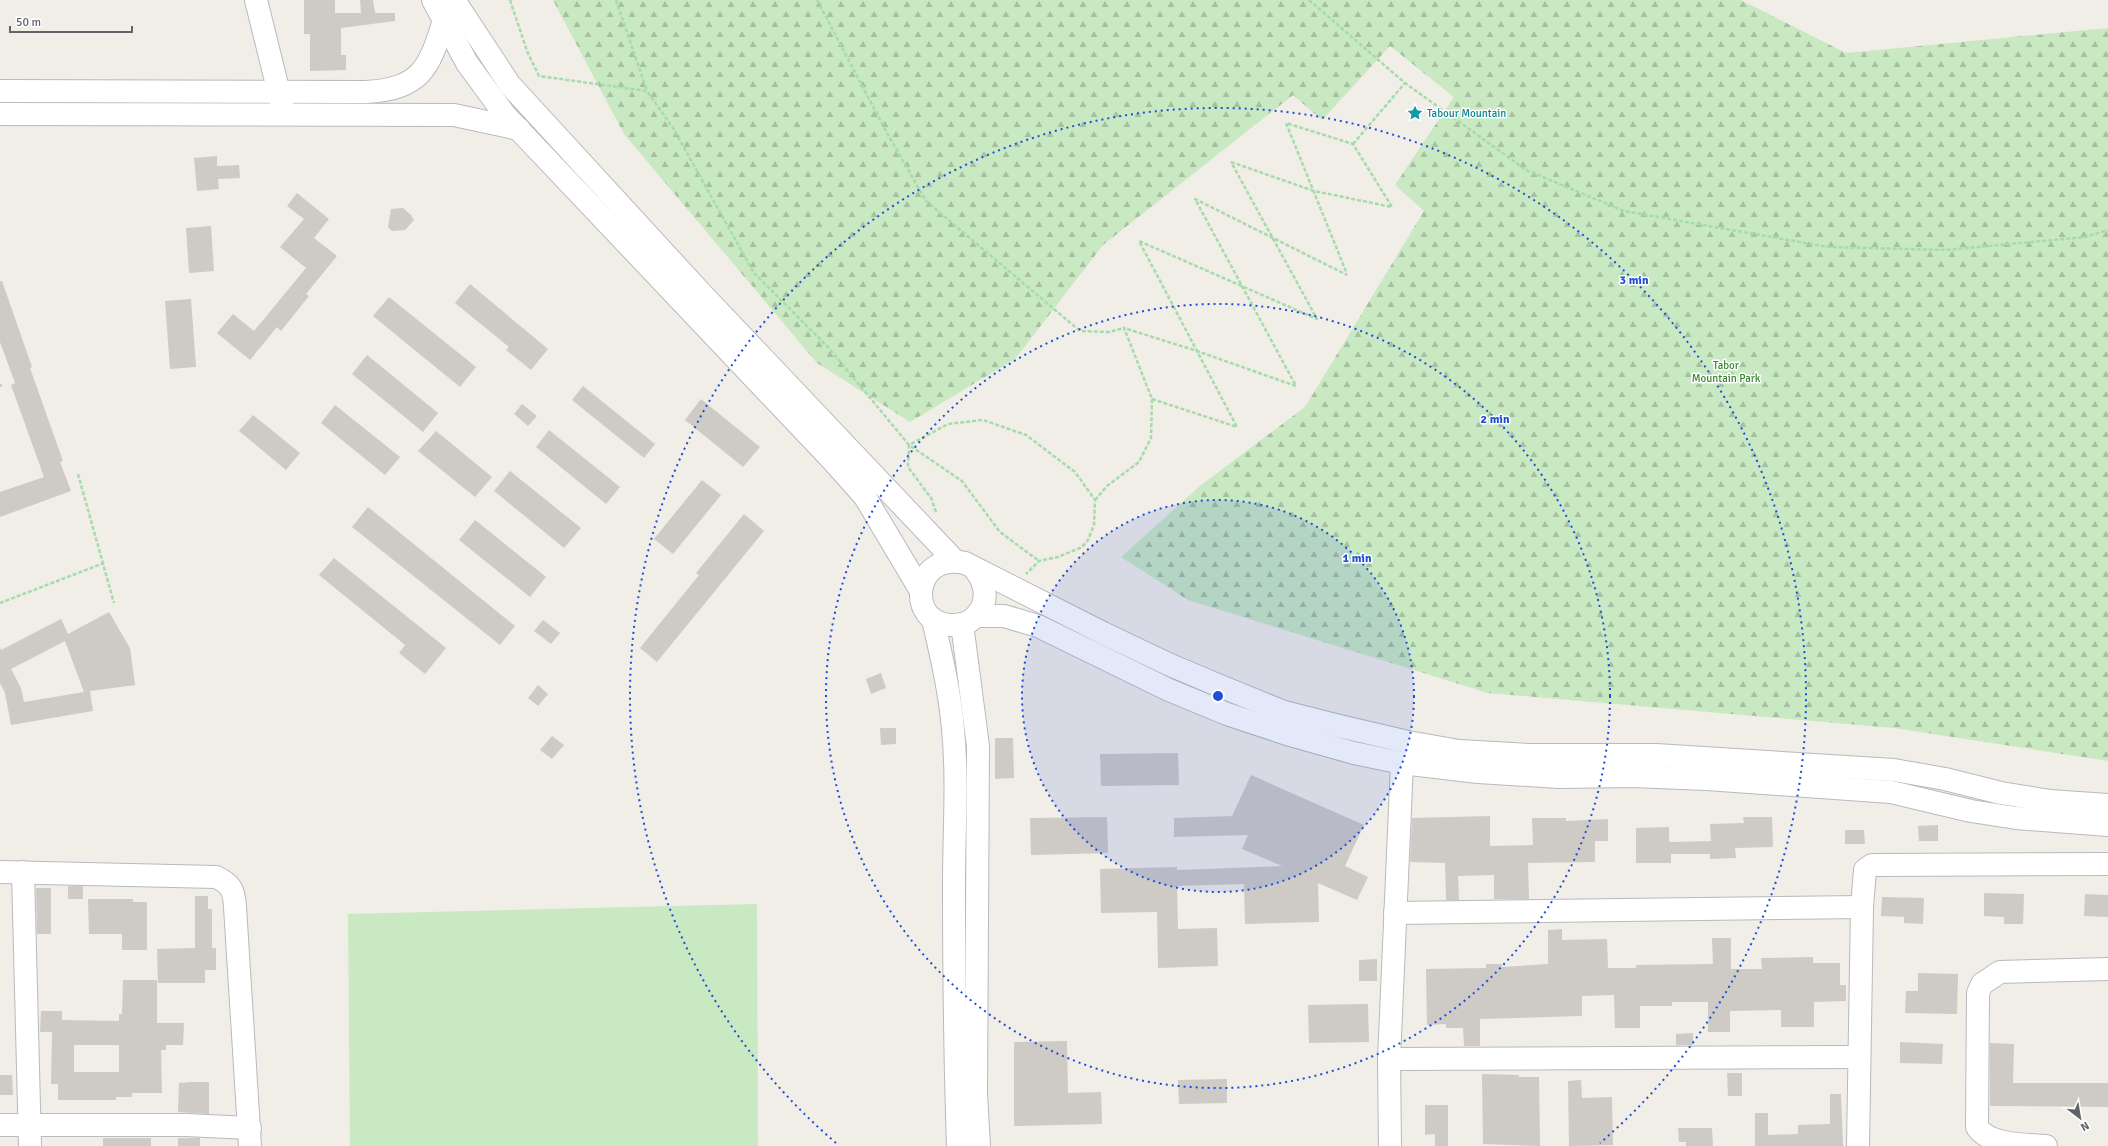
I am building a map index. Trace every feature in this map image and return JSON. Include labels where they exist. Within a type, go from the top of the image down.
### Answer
[{"type":"street","points":[[256,0],[278,92],[285,114]]},
{"type":"street","points":[[434,0],[467,64],[505,115],[833,461],[865,497],[921,591],[923,605],[933,619],[946,675],[953,728],[957,790],[954,881],[954,1036],[958,1146]]},
{"type":"street","points":[[454,0],[458,10],[515,91],[695,287],[936,541],[981,576],[985,586],[986,596],[983,607],[969,620]]},
{"type":"street","points":[[0,91],[388,91],[405,85],[419,74],[430,60],[444,20]]},
{"type":"street","points":[[0,114],[454,114],[519,129]]},
{"type":"street","points":[[921,591],[927,574],[935,566],[944,562],[964,564],[1168,664],[1284,712],[1408,742],[1459,751],[1592,757],[1656,755],[1894,770],[2036,799],[2108,805]]},
{"type":"street","points":[[933,619],[947,625],[969,620],[1004,616],[1038,626],[1169,690],[1227,714],[1354,753],[1402,763],[1493,773],[1559,777],[1632,776],[1707,779],[1891,792],[1971,811],[2016,818],[2108,825]]},
{"type":"street","points":[[969,620],[978,746],[976,1094],[979,1146]]},
{"type":"street","points":[[1390,1146],[1389,1059],[1402,763]]},
{"type":"street","points":[[1858,1146],[1862,907],[1865,870],[1872,865],[2108,864]]},
{"type":"street","points":[[0,872],[216,877],[226,882],[232,888],[236,914],[250,1137],[170,1125],[30,1136],[0,1125]]},
{"type":"street","points":[[23,872],[30,1136]]},
{"type":"street","points":[[1395,913],[1862,907]]},
{"type":"street","points":[[2046,1146],[1994,1141],[1981,1134],[1977,1127],[1978,993],[1982,984],[2000,972],[2108,969]]},
{"type":"street","points":[[1389,1059],[1859,1056]]},
{"type":"path","points":[[510,0],[527,51],[539,76],[647,91]]},
{"type":"path","points":[[616,0],[647,91],[673,128],[754,273],[828,347],[909,445],[962,481],[1000,532],[1039,561]]},
{"type":"path","points":[[817,0],[887,133],[926,201],[1080,331],[1109,332],[1124,328],[1197,351],[1296,386],[1242,286],[1195,199],[1273,239],[1347,275],[1314,191],[1286,123],[1353,144],[1392,207],[1314,191],[1231,162],[1273,239],[1317,319],[1242,286],[1139,241],[1197,351],[1237,427],[1152,399]]},
{"type":"path","points":[[1308,0],[1405,83],[1526,170],[1624,211],[1828,247],[1946,250],[2085,237],[2108,230]]},
{"type":"path","points":[[1353,144],[1405,83]]},
{"type":"path","points":[[1095,500],[1107,486],[1139,462],[1150,438],[1152,399],[1124,328]]},
{"type":"path","points":[[909,445],[948,424],[983,420],[1026,435],[1076,472],[1095,500],[1094,525],[1088,540],[1082,547],[1058,557],[1039,561],[1014,588]]},
{"type":"path","points":[[909,445],[908,467],[931,498],[938,518],[936,541]]},
{"type":"path","points":[[78,474],[114,603]]},
{"type":"path","points":[[0,603],[104,563]]},
{"type":"green space","name":"Tabor Mountain Park","points":[[553,0],[1741,0],[1846,53],[2108,28],[2108,761],[1894,728],[1488,693],[1188,600],[1121,557],[1200,486],[1305,407],[1424,211],[1395,185],[1454,97],[1390,46],[1322,120],[1293,95],[1103,245],[1015,359],[910,422],[817,363],[624,134]]},
{"type":"green space","points":[[757,904],[758,1146],[350,1146],[348,914]]},
{"type":"building","points":[[304,0],[335,0],[335,13],[361,13],[360,0],[373,0],[375,13],[395,13],[395,21],[341,28],[341,55],[346,55],[346,70],[310,71],[310,34],[304,34]]},
{"type":"building","points":[[217,156],[217,166],[239,165],[240,178],[218,179],[219,189],[197,191],[194,158]]},
{"type":"building","points":[[297,193],[329,219],[314,238],[337,256],[306,294],[309,296],[281,331],[277,327],[250,360],[217,333],[233,314],[254,331],[306,268],[280,247],[304,219],[287,206]]},
{"type":"building","points":[[403,208],[414,220],[405,230],[392,231],[388,227],[391,209]]},
{"type":"building","points":[[211,226],[214,271],[189,273],[186,228]]},
{"type":"building","points":[[0,281],[2,281],[32,367],[30,368],[63,461],[60,462],[71,491],[0,517],[0,492],[44,477],[11,385],[15,383],[0,342]]},
{"type":"building","points":[[470,284],[548,349],[531,370],[506,350],[509,347],[455,303]]},
{"type":"building","points":[[389,297],[476,367],[460,387],[373,316]]},
{"type":"building","points":[[191,299],[196,367],[170,369],[165,301]]},
{"type":"building","points":[[367,355],[438,413],[423,432],[352,374]]},
{"type":"building","points":[[583,386],[655,444],[644,458],[572,400]]},
{"type":"building","points":[[701,399],[760,447],[743,467],[685,420]]},
{"type":"building","points":[[522,404],[537,416],[528,426],[514,414]]},
{"type":"building","points":[[335,405],[400,457],[385,475],[321,423]]},
{"type":"building","points":[[253,415],[300,453],[286,470],[239,431]]},
{"type":"building","points":[[549,430],[620,487],[606,504],[536,447]]},
{"type":"building","points":[[436,431],[492,477],[475,497],[418,451]]},
{"type":"building","points":[[510,471],[581,528],[564,548],[494,491]]},
{"type":"building","points":[[702,480],[721,495],[673,554],[654,539]]},
{"type":"building","points":[[368,507],[515,626],[500,645],[352,527]]},
{"type":"building","points":[[744,514],[764,531],[657,662],[640,648],[699,575],[696,573]]},
{"type":"building","points":[[475,520],[546,577],[530,597],[459,540]]},
{"type":"building","points":[[334,558],[446,648],[425,674],[399,653],[405,645],[319,575]]},
{"type":"building","points":[[109,612],[130,648],[135,685],[90,691],[93,711],[11,725],[5,693],[0,683],[0,647],[1,650],[61,619],[68,634]],"holes":[[[65,641],[84,692],[24,702],[21,688],[11,669]]]},
{"type":"building","points":[[543,620],[560,633],[551,644],[534,631]]},
{"type":"building","points":[[881,673],[886,688],[871,694],[866,679]]},
{"type":"building","points":[[538,685],[548,694],[538,706],[528,698]]},
{"type":"building","points":[[880,728],[896,728],[896,744],[881,745]]},
{"type":"building","points":[[552,736],[564,745],[552,759],[540,750]]},
{"type":"building","points":[[995,738],[1013,738],[1014,778],[995,779]]},
{"type":"building","points":[[1178,753],[1179,785],[1101,786],[1100,754]]},
{"type":"building","points":[[1251,775],[1364,825],[1345,866],[1368,877],[1357,900],[1318,883],[1319,922],[1245,924],[1244,884],[1177,886],[1178,929],[1217,928],[1218,966],[1158,968],[1157,912],[1101,913],[1100,869],[1177,867],[1177,870],[1282,866],[1242,849],[1248,835],[1174,837],[1174,818],[1232,816]]},
{"type":"building","points":[[1490,816],[1490,846],[1533,845],[1532,818],[1566,818],[1566,821],[1608,819],[1608,841],[1595,841],[1595,862],[1528,863],[1529,899],[1494,899],[1494,875],[1458,876],[1459,900],[1446,900],[1445,863],[1410,862],[1412,818]]},
{"type":"building","points":[[1107,817],[1108,853],[1031,855],[1030,818]]},
{"type":"building","points":[[1743,817],[1772,817],[1773,847],[1735,848],[1736,858],[1710,859],[1710,854],[1671,854],[1671,863],[1636,863],[1636,828],[1669,827],[1669,841],[1671,842],[1711,841],[1710,824],[1744,823]]},
{"type":"building","points":[[1938,825],[1938,841],[1919,841],[1918,826]]},
{"type":"building","points":[[1845,830],[1864,830],[1865,844],[1845,844]]},
{"type":"building","points":[[68,886],[83,886],[83,899],[68,899]]},
{"type":"building","points":[[36,888],[51,888],[51,934],[37,934]]},
{"type":"building","points":[[1984,893],[2024,894],[2023,924],[2004,924],[2004,917],[1984,916]]},
{"type":"building","points":[[2085,894],[2108,895],[2108,917],[2084,916]]},
{"type":"building","points":[[195,896],[208,896],[208,909],[212,909],[212,948],[216,948],[216,970],[205,970],[205,983],[158,983],[157,949],[195,948]]},
{"type":"building","points":[[1882,897],[1924,898],[1923,924],[1904,923],[1904,917],[1881,916]]},
{"type":"building","points":[[88,899],[133,899],[133,902],[147,902],[147,950],[122,950],[122,934],[89,934]]},
{"type":"building","points":[[1562,929],[1562,940],[1607,939],[1608,968],[1636,968],[1636,965],[1713,964],[1712,938],[1731,938],[1731,969],[1762,969],[1761,958],[1813,957],[1813,963],[1840,963],[1840,985],[1846,985],[1846,1001],[1814,1002],[1814,1027],[1781,1027],[1781,1010],[1730,1011],[1730,1032],[1708,1032],[1708,1002],[1672,1002],[1672,1006],[1640,1006],[1640,1028],[1615,1028],[1614,995],[1582,996],[1582,1016],[1480,1019],[1480,1046],[1464,1046],[1463,1028],[1446,1028],[1446,1024],[1427,1025],[1426,969],[1486,968],[1486,964],[1502,964],[1502,967],[1548,964],[1548,930]]},
{"type":"building","points":[[1377,959],[1377,981],[1359,981],[1359,960]]},
{"type":"building","points":[[1918,973],[1958,974],[1957,1014],[1905,1013],[1906,991],[1918,991]]},
{"type":"building","points":[[123,980],[157,980],[157,1023],[184,1023],[183,1045],[166,1045],[166,1050],[161,1050],[162,1093],[132,1093],[132,1097],[116,1097],[116,1100],[58,1100],[58,1084],[51,1084],[52,1032],[40,1032],[41,1011],[62,1011],[62,1020],[119,1021],[119,1014],[122,1014]],"holes":[[[74,1045],[119,1045],[119,1072],[74,1072]]]},
{"type":"building","points":[[1368,1004],[1369,1042],[1309,1043],[1308,1005]]},
{"type":"building","points":[[1693,1033],[1693,1045],[1676,1045],[1676,1034]]},
{"type":"building","points":[[1067,1041],[1068,1093],[1101,1092],[1102,1124],[1014,1126],[1014,1042]]},
{"type":"building","points":[[1900,1042],[1943,1044],[1942,1064],[1900,1063]]},
{"type":"building","points":[[1990,1043],[2014,1044],[2013,1083],[2108,1083],[2108,1107],[1990,1106]]},
{"type":"building","points":[[1727,1073],[1742,1073],[1742,1096],[1728,1096]]},
{"type":"building","points":[[1482,1074],[1539,1077],[1540,1146],[1483,1144]]},
{"type":"building","points":[[0,1075],[12,1075],[13,1095],[0,1095]]},
{"type":"building","points":[[1227,1079],[1227,1103],[1179,1104],[1178,1080]]},
{"type":"building","points":[[1581,1080],[1582,1098],[1612,1097],[1613,1145],[1569,1146],[1568,1081]]},
{"type":"building","points":[[209,1082],[209,1114],[178,1112],[179,1083]]},
{"type":"building","points":[[1830,1094],[1841,1094],[1843,1146],[1755,1146],[1755,1113],[1768,1113],[1768,1135],[1798,1134],[1798,1125],[1830,1124]]},
{"type":"building","points":[[1425,1105],[1448,1105],[1448,1146],[1435,1146],[1435,1134],[1425,1135]]},
{"type":"building","points":[[1678,1128],[1712,1128],[1713,1146],[1686,1146],[1686,1142],[1679,1142]]},
{"type":"building","points":[[103,1138],[151,1138],[151,1146],[103,1146]]},
{"type":"building","points":[[178,1138],[200,1138],[200,1146],[178,1146]]},
{"type":"place","name":"Tabour Mountain","points":[[1415,113]]}]
